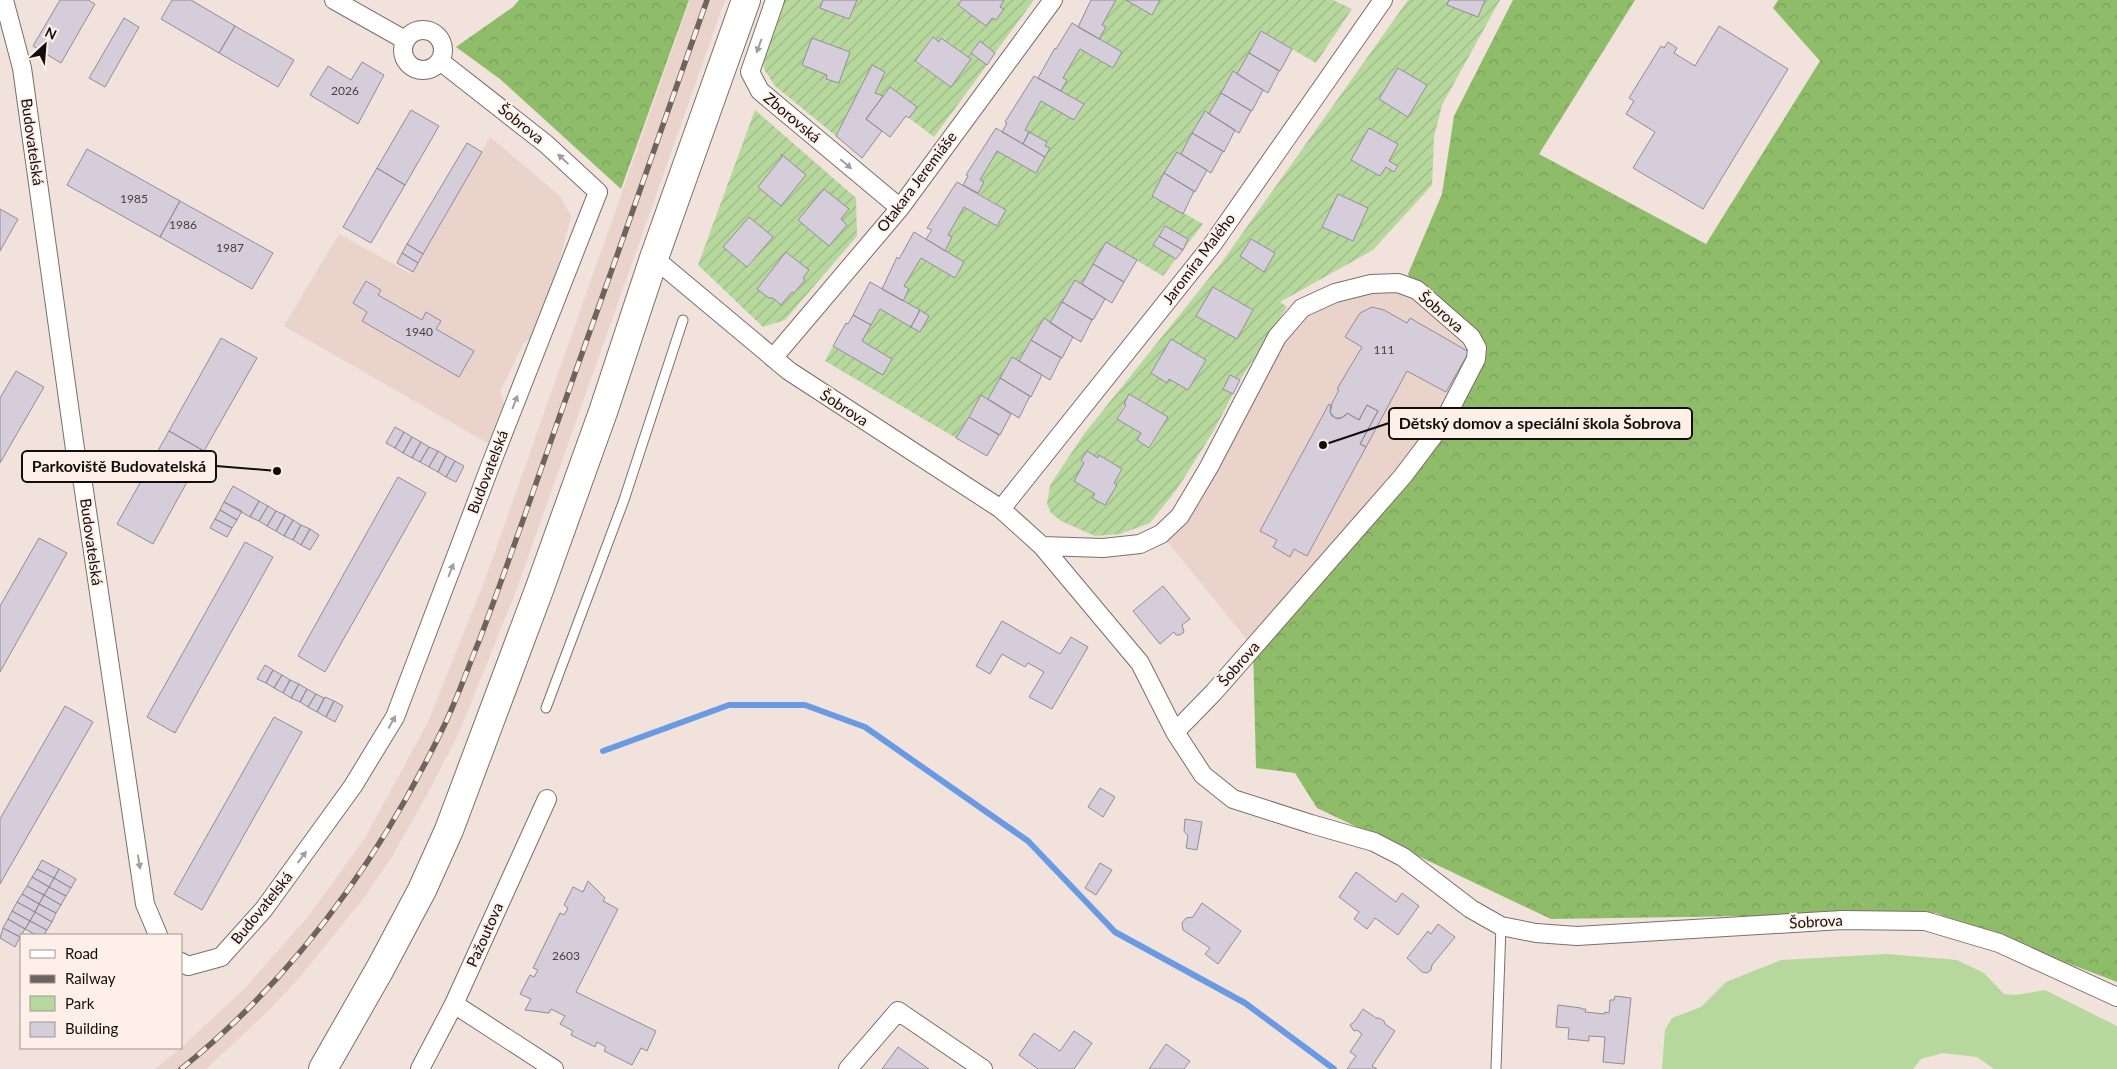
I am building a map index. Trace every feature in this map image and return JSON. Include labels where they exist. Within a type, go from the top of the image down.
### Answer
[{"type":"main road","points":[[323,1069],[422,890],[449,830],[603,412],[654,258],[746,0]]},
{"type":"street","name":"Budovatelská","points":[[4,0],[22,68],[75,449],[82,484],[145,904],[158,934]]},
{"type":"street","points":[[334,0],[405,40]]},
{"type":"street","name":"Zborovská","points":[[775,0],[750,72],[760,91],[900,208]]},
{"type":"street","name":"Otakara Jeremiáše","points":[[773,358],[900,208],[1053,0]]},
{"type":"street","name":"Jaromíra Malého","points":[[1001,509],[1212,245],[1383,0]]},
{"type":"street","points":[[422,29],[436,33],[443,45],[444,52],[440,60],[427,70],[414,68],[405,59],[403,46],[405,40],[416,31],[422,29]]},
{"type":"street","name":"Šobrova","points":[[440,60],[546,144],[598,192]]},
{"type":"street","name":"Budovatelská","points":[[182,963],[188,966],[221,957],[264,909],[353,786],[395,717],[491,464],[598,192]]},
{"type":"street","name":"Šobrova","points":[[654,258],[789,371],[1001,509],[1042,546],[1140,663],[1176,732],[1203,774],[1233,799],[1374,842],[1403,858],[1471,909],[1501,926],[1536,933],[1576,936],[1842,920],[1925,921],[1999,944],[2117,997]]},
{"type":"street","name":"Šobrova","points":[[1042,546],[1103,548],[1140,544],[1161,534],[1180,516],[1209,467],[1277,337],[1302,308],[1335,293],[1371,284],[1398,283],[1417,290],[1471,338],[1477,348],[1476,359],[1443,423],[1403,476],[1214,692],[1176,732]]},
{"type":"street","name":"Pažoutova","points":[[420,1069],[454,1004],[547,798]]},
{"type":"street","points":[[454,1004],[554,1069]]},
{"type":"street","points":[[848,1069],[898,1011],[982,1069]]},
{"type":"lane","points":[[546,708],[624,500],[683,320]]},
{"type":"lane","points":[[1496,1069],[1501,926]]},
{"type":"shaded area","points":[[690,0],[725,0],[516,591],[458,735],[424,800],[393,855],[363,899],[300,977],[268,1011],[206,1069],[155,1069],[182,1049],[245,988],[307,918],[365,838],[428,722],[485,580]]},
{"type":"shaded area","points":[[490,137],[560,196],[571,216],[556,276],[531,339],[524,342],[500,392],[505,407],[489,444],[284,326],[339,234],[411,274]]},
{"type":"shaded area","points":[[1396,282],[1477,348],[1443,423],[1253,647],[1161,534],[1302,308]]},
{"type":"green space","points":[[519,0],[689,0],[621,189],[500,79],[456,47],[513,7]]},
{"type":"green space","points":[[783,0],[823,0],[820,8],[849,19],[857,0],[962,0],[958,6],[986,25],[992,18],[996,20],[1003,10],[1000,7],[1004,0],[1034,0],[995,53],[980,42],[971,52],[987,65],[934,137],[909,118],[917,107],[890,87],[883,96],[875,93],[885,72],[872,65],[836,136],[775,86],[764,69],[763,59]],"holes":[[[932,37],[939,42],[942,38],[971,59],[951,87],[915,62]],[[812,38],[850,52],[839,83],[826,79],[827,75],[802,65]]]},
{"type":"green space","points":[[1116,0],[1126,0],[1152,15],[1160,0],[1333,0],[1352,9],[1316,63],[1261,31],[1237,74],[1233,72],[1209,114],[1205,112],[1181,154],[1177,152],[1152,195],[1203,224],[1183,250],[1188,239],[1164,226],[1153,245],[1176,259],[1163,276],[1106,242],[1082,284],[1075,281],[1050,323],[1043,319],[1019,361],[1012,357],[988,399],[981,395],[956,438],[825,361],[833,346],[883,375],[892,359],[862,341],[880,309],[920,332],[929,316],[903,301],[904,286],[921,258],[955,277],[964,262],[945,251],[952,237],[948,235],[964,207],[997,226],[1006,210],[978,193],[984,183],[980,180],[997,151],[1036,173],[1049,148],[1045,146],[1047,142],[1025,130],[1041,101],[1075,120],[1084,104],[1061,91],[1067,80],[1063,78],[1080,49],[1113,68],[1122,52],[1099,39],[1105,27],[1102,25]]},
{"type":"green space","points":[[1408,0],[1449,0],[1447,5],[1478,17],[1485,0],[1500,0],[1442,105],[1434,137],[1432,185],[1373,250],[1280,302],[1287,307],[1240,380],[1230,375],[1223,389],[1233,394],[1213,432],[1177,489],[1150,523],[1120,534],[1095,536],[1061,521],[1051,513],[1047,504],[1050,485],[1084,434],[1222,262]],"holes":[[[1398,69],[1408,117],[1379,99]],[[1369,129],[1398,144],[1389,161],[1398,167],[1394,172],[1386,167],[1380,176],[1351,160]],[[1251,239],[1275,253],[1264,271],[1240,256]],[[1214,287],[1253,310],[1237,339],[1196,316]],[[1171,339],[1206,360],[1188,390],[1169,379],[1167,383],[1151,373]],[[1130,394],[1168,417],[1150,448],[1137,440],[1141,433],[1117,419]],[[1087,451],[1098,458],[1100,455],[1122,469],[1105,505],[1093,498],[1095,494],[1074,481],[1084,463],[1081,460]]]},
{"type":"green space","points":[[1513,0],[1635,0],[1539,154],[1706,244],[1820,61],[1773,8],[1778,0],[2117,0],[2117,982],[1936,913],[1551,919],[1317,808],[1295,773],[1256,768],[1253,647],[1403,476],[1477,348],[1417,290],[1408,274],[1442,194],[1454,116]]},
{"type":"green space","points":[[755,110],[856,198],[857,236],[785,320],[763,327],[698,265]],"holes":[[[780,154],[806,175],[781,205],[758,187],[782,157]],[[824,189],[849,209],[841,219],[847,225],[829,246],[798,220]],[[749,217],[772,237],[748,267],[724,247]],[[787,252],[809,271],[795,293],[792,292],[769,298],[757,289]]]},
{"type":"green space","points":[[1887,954],[1957,960],[1984,973],[2004,994],[2016,995],[2045,990],[2117,1026],[2117,1069],[1994,1069],[1977,1057],[1942,1053],[1921,1059],[1913,1069],[1662,1069],[1665,1030],[1672,1018],[1701,1007],[1726,982],[1781,960]]},
{"type":"building","points":[[60,0],[88,0],[95,4],[61,63],[33,46]]},
{"type":"building","points":[[172,0],[191,0],[235,26],[219,53],[161,19]]},
{"type":"building","points":[[823,0],[857,0],[849,19],[820,8]]},
{"type":"building","points":[[962,0],[1004,0],[1000,7],[1004,9],[996,20],[992,18],[986,26],[958,5]]},
{"type":"building","points":[[1091,0],[1116,0],[1102,25],[1106,27],[1099,39],[1078,27]]},
{"type":"building","points":[[1126,0],[1160,0],[1152,15]]},
{"type":"building","points":[[1449,0],[1485,0],[1478,17],[1447,5]]},
{"type":"building","points":[[124,18],[139,27],[105,87],[89,78]]},
{"type":"building","points":[[1072,23],[1122,52],[1113,68],[1080,49],[1063,78],[1067,80],[1061,91],[1038,78]]},
{"type":"building","points":[[235,26],[294,60],[278,87],[219,53]]},
{"type":"building","points":[[1719,26],[1788,69],[1703,209],[1633,168],[1655,132],[1626,114],[1634,101],[1629,98],[1661,46],[1664,48],[1668,42],[1677,48],[1674,53],[1695,66]]},
{"type":"building","points":[[1261,31],[1292,49],[1280,71],[1249,53]]},
{"type":"building","points":[[933,37],[939,42],[941,38],[971,59],[951,87],[915,61]]},
{"type":"building","points":[[812,38],[850,52],[839,83],[826,79],[827,75],[802,65]]},
{"type":"building","points":[[980,41],[995,53],[987,65],[971,53]]},
{"type":"building","points":[[1249,53],[1279,71],[1268,93],[1237,74]]},
{"type":"building","points":[[362,62],[384,75],[358,124],[310,95],[328,66],[351,80]]},
{"type":"building","points":[[872,65],[885,72],[875,93],[883,96],[866,119],[882,131],[862,158],[836,136]]},
{"type":"building","points":[[1398,68],[1427,85],[1408,117],[1379,99]]},
{"type":"building","points":[[1233,71],[1263,90],[1252,111],[1221,93]]},
{"type":"building","points":[[1034,76],[1084,104],[1074,120],[1041,101],[1025,130],[1029,132],[1023,144],[1002,132],[1007,123],[1005,122]]},
{"type":"building","points":[[890,87],[917,107],[909,118],[906,116],[890,137],[866,119]]},
{"type":"building","points":[[1221,93],[1251,111],[1239,133],[1209,114]]},
{"type":"building","points":[[411,110],[439,126],[405,185],[377,168]]},
{"type":"building","points":[[1205,111],[1235,130],[1224,152],[1192,133]]},
{"type":"building","points":[[996,128],[1045,157],[1036,173],[997,151],[980,180],[984,182],[978,193],[963,185],[968,176],[966,175]]},
{"type":"building","points":[[1369,128],[1398,144],[1389,161],[1398,166],[1394,172],[1386,167],[1380,176],[1351,160]]},
{"type":"building","points":[[1029,132],[1047,142],[1045,146],[1050,148],[1045,157],[1023,144]]},
{"type":"building","points":[[1192,133],[1223,151],[1211,173],[1181,154]]},
{"type":"building","points":[[467,143],[482,152],[423,254],[407,244]]},
{"type":"building","points":[[87,149],[180,201],[160,237],[67,185]]},
{"type":"building","points":[[1177,152],[1207,170],[1195,192],[1164,173]]},
{"type":"building","points":[[781,154],[806,175],[781,206],[758,187],[782,157]]},
{"type":"building","points":[[377,168],[405,185],[371,243],[343,227]]},
{"type":"building","points":[[1164,173],[1194,191],[1183,214],[1152,196]]},
{"type":"building","points":[[957,182],[1006,210],[997,226],[964,207],[948,235],[952,237],[945,251],[926,239],[932,230],[927,228]]},
{"type":"building","points":[[824,189],[849,209],[841,219],[847,225],[829,246],[798,220]]},
{"type":"building","points":[[1338,194],[1368,208],[1353,241],[1322,227]]},
{"type":"building","points":[[180,201],[273,253],[252,289],[160,237]]},
{"type":"building","points":[[0,209],[18,219],[0,251]]},
{"type":"building","points":[[749,217],[773,237],[747,267],[723,247]]},
{"type":"building","points":[[1165,226],[1188,239],[1183,250],[1159,236]]},
{"type":"building","points":[[914,232],[964,262],[955,278],[921,258],[904,286],[909,289],[903,301],[882,289],[897,257],[899,259]]},
{"type":"building","points":[[1159,236],[1183,250],[1176,259],[1153,245]]},
{"type":"building","points":[[1251,239],[1275,253],[1264,272],[1240,256]]},
{"type":"building","points":[[1106,242],[1137,260],[1124,282],[1093,264]]},
{"type":"building","points":[[407,244],[423,254],[418,263],[402,253]]},
{"type":"building","points":[[786,252],[809,270],[803,278],[805,280],[781,305],[757,289]]},
{"type":"building","points":[[402,253],[418,263],[413,272],[397,263]]},
{"type":"building","points":[[1093,264],[1124,282],[1112,303],[1082,284]]},
{"type":"building","points":[[1075,280],[1105,299],[1093,320],[1062,302]]},
{"type":"building","points":[[366,281],[381,290],[378,295],[422,320],[426,312],[441,321],[436,329],[474,351],[459,377],[362,321],[367,312],[353,303]]},
{"type":"building","points":[[870,282],[920,310],[911,327],[880,309],[871,325],[853,315]]},
{"type":"building","points":[[1213,287],[1253,310],[1237,339],[1196,316]]},
{"type":"building","points":[[1062,302],[1092,320],[1081,342],[1050,323]]},
{"type":"building","points":[[1372,307],[1384,310],[1407,323],[1410,318],[1469,352],[1446,392],[1407,371],[1366,447],[1360,444],[1378,411],[1367,405],[1359,420],[1347,413],[1342,418],[1335,418],[1330,412],[1331,405],[1339,390],[1337,389],[1362,347],[1345,337],[1360,313]]},
{"type":"building","points":[[920,310],[929,316],[920,332],[911,327]]},
{"type":"building","points":[[853,315],[871,325],[862,341],[892,359],[883,375],[833,346],[846,323],[848,324]]},
{"type":"building","points":[[1044,318],[1073,337],[1062,358],[1031,340]]},
{"type":"building","points":[[221,338],[257,358],[204,451],[169,431]]},
{"type":"building","points":[[1171,339],[1206,360],[1188,390],[1169,379],[1167,383],[1151,373]]},
{"type":"building","points":[[1031,340],[1061,358],[1050,380],[1019,361]]},
{"type":"building","points":[[1012,357],[1042,375],[1031,397],[1000,378]]},
{"type":"building","points":[[16,371],[44,387],[0,463],[0,398]]},
{"type":"building","points":[[1230,375],[1240,380],[1233,394],[1223,389]]},
{"type":"building","points":[[1000,378],[1030,396],[1019,418],[988,399]]},
{"type":"building","points":[[1129,394],[1168,417],[1149,448],[1137,440],[1141,433],[1117,419],[1126,405],[1124,404]]},
{"type":"building","points":[[981,395],[1011,414],[1000,435],[969,417]]},
{"type":"building","points":[[1329,404],[1332,406],[1330,412],[1332,416],[1338,419],[1347,413],[1359,420],[1367,405],[1378,411],[1360,444],[1366,447],[1307,556],[1294,549],[1290,557],[1273,547],[1277,540],[1260,531]]},
{"type":"building","points":[[969,417],[999,435],[987,456],[956,438]]},
{"type":"building","points":[[395,427],[404,432],[395,448],[386,443]]},
{"type":"building","points":[[169,431],[204,451],[153,544],[117,524]]},
{"type":"building","points":[[404,432],[412,437],[403,453],[395,448]]},
{"type":"building","points":[[412,437],[421,442],[412,458],[403,453]]},
{"type":"building","points":[[421,442],[429,447],[420,462],[412,458]]},
{"type":"building","points":[[429,447],[438,451],[429,467],[420,462]]},
{"type":"building","points":[[438,451],[446,456],[438,472],[429,467]]},
{"type":"building","points":[[1087,451],[1098,458],[1099,455],[1122,469],[1114,483],[1117,485],[1105,505],[1092,498],[1095,494],[1074,481],[1084,463],[1081,460]]},
{"type":"building","points":[[446,456],[455,461],[446,477],[438,472]]},
{"type":"building","points":[[455,461],[464,466],[456,482],[446,477]]},
{"type":"building","points":[[398,477],[426,493],[325,672],[298,656]]},
{"type":"building","points":[[233,486],[259,501],[250,517],[224,502]]},
{"type":"building","points":[[259,501],[268,506],[259,521],[250,517]]},
{"type":"building","points":[[224,502],[242,511],[237,520],[220,510]]},
{"type":"building","points":[[268,506],[276,511],[267,526],[259,521]]},
{"type":"building","points":[[220,510],[237,520],[232,528],[215,519]]},
{"type":"building","points":[[276,511],[285,515],[276,531],[267,526]]},
{"type":"building","points":[[285,515],[293,520],[284,536],[276,531]]},
{"type":"building","points":[[215,519],[232,528],[227,537],[210,528]]},
{"type":"building","points":[[293,520],[301,525],[293,540],[284,536]]},
{"type":"building","points":[[301,525],[310,529],[301,545],[293,540]]},
{"type":"building","points":[[310,529],[319,535],[310,550],[301,545]]},
{"type":"building","points":[[39,538],[67,553],[0,672],[0,606]]},
{"type":"building","points":[[245,542],[273,557],[175,733],[147,717]]},
{"type":"building","points":[[1163,586],[1190,619],[1182,625],[1184,632],[1176,635],[1174,632],[1160,644],[1133,611]]},
{"type":"building","points":[[1002,621],[1060,654],[1071,637],[1088,647],[1052,709],[1029,697],[1044,672],[1028,663],[1025,667],[1002,654],[990,674],[976,666]]},
{"type":"building","points":[[265,665],[273,670],[266,683],[257,679]]},
{"type":"building","points":[[273,670],[282,675],[274,688],[266,683]]},
{"type":"building","points":[[282,675],[290,680],[283,693],[274,688]]},
{"type":"building","points":[[290,680],[299,684],[291,698],[283,693]]},
{"type":"building","points":[[299,684],[307,689],[300,702],[291,698]]},
{"type":"building","points":[[307,689],[316,694],[308,707],[300,702]]},
{"type":"building","points":[[316,694],[324,698],[317,712],[308,707]]},
{"type":"building","points":[[325,697],[334,701],[326,717],[317,712]]},
{"type":"building","points":[[334,701],[343,706],[335,722],[326,717]]},
{"type":"building","points":[[65,706],[93,722],[0,884],[0,819]]},
{"type":"building","points":[[274,717],[302,732],[202,910],[174,894]]},
{"type":"building","points":[[1100,788],[1115,797],[1103,817],[1088,807]]},
{"type":"building","points":[[1185,819],[1202,822],[1197,850],[1186,848],[1188,836],[1184,831]]},
{"type":"building","points":[[42,860],[59,869],[54,878],[37,869]]},
{"type":"building","points":[[1100,863],[1112,870],[1096,895],[1085,888]]},
{"type":"building","points":[[37,869],[54,878],[49,887],[32,877]]},
{"type":"building","points":[[59,869],[76,879],[71,888],[54,878]]},
{"type":"building","points":[[1356,872],[1396,902],[1402,893],[1419,906],[1398,935],[1375,918],[1367,929],[1354,919],[1359,912],[1339,897]]},
{"type":"building","points":[[32,877],[49,887],[44,895],[27,886]]},
{"type":"building","points":[[54,878],[71,888],[66,896],[49,887]]},
{"type":"building","points":[[588,881],[605,898],[603,901],[618,909],[576,992],[656,1031],[647,1051],[641,1048],[632,1065],[604,1051],[606,1047],[597,1042],[595,1047],[571,1035],[573,1031],[560,1024],[565,1016],[551,1009],[549,1013],[525,1010],[531,999],[520,994],[530,975],[534,977],[538,970],[533,968],[560,913],[564,915],[568,908],[564,905],[573,887],[583,892]]},
{"type":"building","points":[[27,886],[44,895],[39,904],[22,894]]},
{"type":"building","points":[[49,887],[66,896],[61,905],[44,895]]},
{"type":"building","points":[[22,894],[39,904],[35,912],[17,902]]},
{"type":"building","points":[[44,895],[61,905],[56,913],[39,904]]},
{"type":"building","points":[[17,902],[35,912],[30,921],[12,911]]},
{"type":"building","points":[[1202,903],[1241,931],[1218,964],[1205,954],[1210,948],[1183,930],[1182,923],[1186,918],[1193,917]]},
{"type":"building","points":[[39,904],[56,913],[52,922],[35,912]]},
{"type":"building","points":[[12,911],[30,921],[25,929],[8,919]]},
{"type":"building","points":[[35,912],[52,922],[47,930],[30,921]]},
{"type":"building","points":[[8,919],[25,929],[20,934],[20,937],[3,928]]},
{"type":"building","points":[[30,921],[47,930],[45,934],[34,934],[25,929]]},
{"type":"building","points":[[1438,924],[1455,937],[1432,965],[1431,970],[1427,973],[1422,972],[1407,958],[1428,931],[1431,934]]},
{"type":"building","points":[[3,928],[20,937],[15,947],[0,938]]},
{"type":"building","points":[[1615,996],[1631,998],[1624,1064],[1603,1062],[1605,1037],[1589,1036],[1589,1041],[1568,1039],[1569,1028],[1556,1027],[1558,1005],[1586,1009],[1585,1012],[1605,1014],[1605,1012],[1609,1013],[1610,1000],[1614,1000]]},
{"type":"building","points":[[1363,1009],[1384,1021],[1385,1024],[1395,1031],[1372,1066],[1377,1069],[1347,1069],[1356,1056],[1350,1052],[1362,1034],[1357,1030],[1354,1031],[1350,1025]]},
{"type":"building","points":[[1074,1031],[1092,1043],[1074,1069],[1038,1069],[1019,1055],[1034,1033],[1060,1051]]},
{"type":"building","points":[[1166,1044],[1190,1061],[1184,1069],[1149,1069]]},
{"type":"building","points":[[898,1047],[929,1069],[882,1069]]},
{"type":"waterway","points":[[603,751],[729,705],[805,705],[865,727],[1028,841],[1115,932],[1245,1003],[1334,1069]]},
{"type":"railway","points":[[181,1069],[222,1034],[261,996],[297,956],[330,914],[362,870],[391,825],[442,730],[500,585],[707,0]]},
{"type":"place","name":"Dětský domov a speciální škola Šobrova","points":[[1323,445]]},
{"type":"place","name":"Parkoviště Budovatelská","points":[[277,471]]}]
